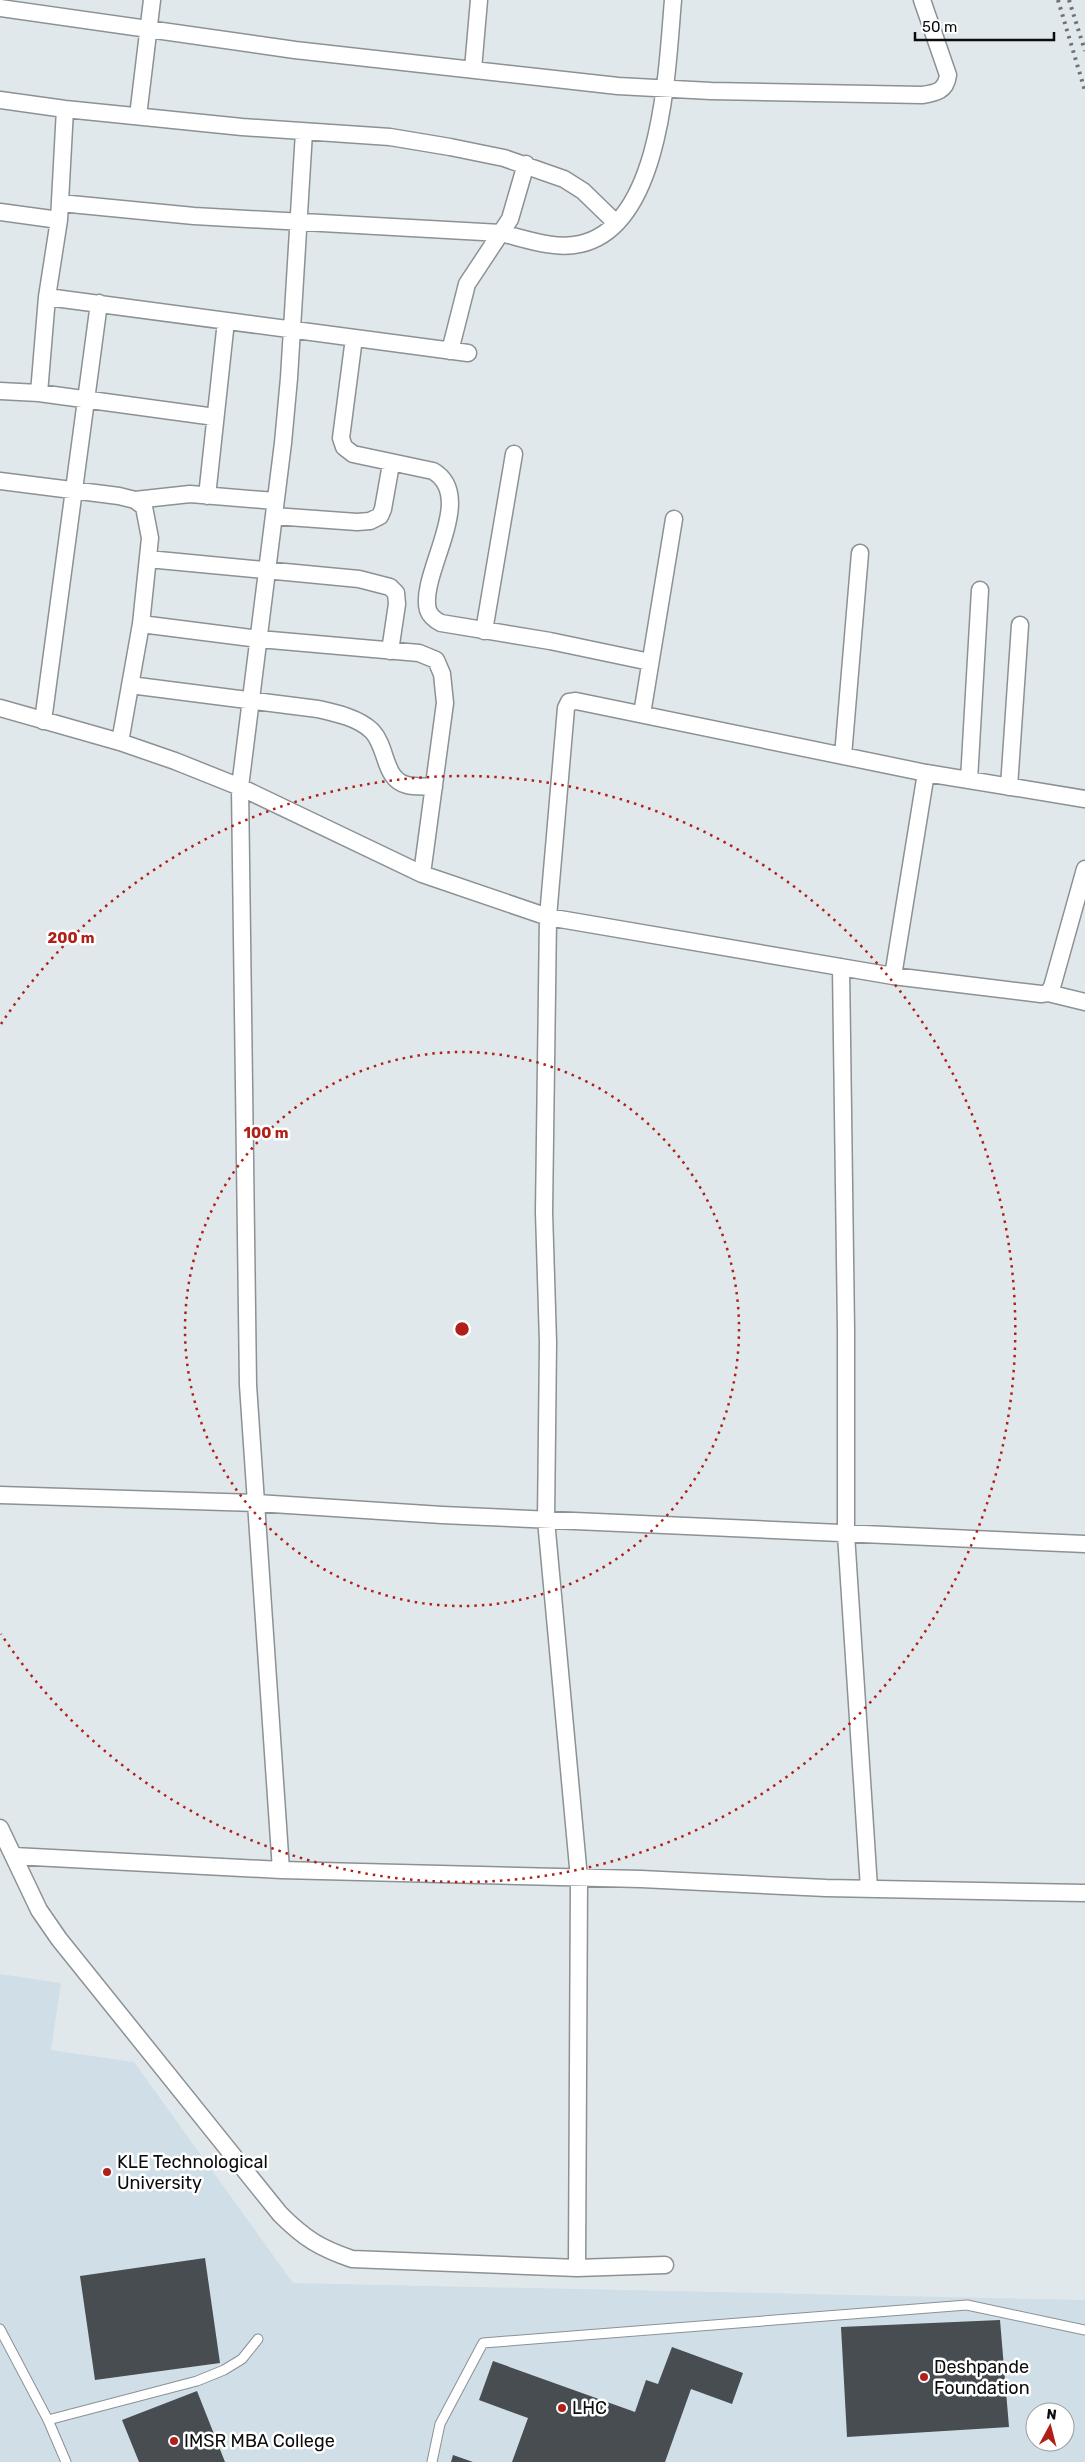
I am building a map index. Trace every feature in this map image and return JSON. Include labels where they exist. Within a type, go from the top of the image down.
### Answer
[{"type":"street","points":[[138,116],[152,0]]},
{"type":"street","points":[[473,69],[479,0]]},
{"type":"street","points":[[60,203],[136,212],[501,233],[547,244],[580,244],[598,238],[631,209],[650,161],[665,89],[673,0]]},
{"type":"street","points":[[0,8],[295,50],[618,86],[720,92],[936,93],[946,85],[948,75],[922,0]]},
{"type":"street","points":[[0,100],[65,109],[304,132],[390,137],[450,147],[526,164],[564,179],[584,191],[616,223]]},
{"type":"street","points":[[39,393],[47,297],[60,203],[65,109]]},
{"type":"street","points":[[281,1870],[248,1385],[240,787],[283,443],[304,132]]},
{"type":"street","points":[[450,350],[467,284],[501,233],[513,211],[526,164]]},
{"type":"street","points":[[0,212],[58,220]]},
{"type":"street","points":[[47,297],[468,353]]},
{"type":"street","points":[[43,721],[73,489],[100,303]]},
{"type":"street","points":[[207,496],[226,321]]},
{"type":"street","points":[[354,338],[341,438],[344,447],[353,454],[391,464],[433,471],[441,476],[447,484],[450,498],[448,515],[429,589],[428,611],[441,623],[550,641],[650,662]]},
{"type":"street","points":[[0,391],[39,393],[215,417]]},
{"type":"street","points":[[484,630],[514,454]]},
{"type":"street","points":[[0,481],[73,489],[135,500],[169,495],[207,496],[357,522],[370,521],[380,516],[384,509],[391,464]]},
{"type":"street","points":[[120,742],[141,624],[150,538],[148,519],[144,507],[135,500]]},
{"type":"street","points":[[642,714],[674,519]]},
{"type":"street","points":[[843,756],[860,553]]},
{"type":"street","points":[[148,559],[359,580],[390,587],[396,592],[397,604],[390,651]]},
{"type":"street","points":[[969,780],[980,590]]},
{"type":"street","points":[[141,624],[259,639],[419,653],[436,660],[442,674],[445,702],[422,874]]},
{"type":"street","points":[[1009,787],[1020,624]]},
{"type":"street","points":[[130,686],[318,708],[362,724],[382,744],[388,768],[395,780],[407,785],[434,787]]},
{"type":"street","points":[[577,2268],[580,1878],[546,1520],[548,1342],[544,1212],[548,917],[567,705],[572,701],[926,773],[1085,799]]},
{"type":"street","points":[[0,708],[120,742],[240,787],[422,874],[548,917],[893,976],[1048,993],[1085,1002]]},
{"type":"street","points":[[893,976],[926,773]]},
{"type":"street","points":[[1048,993],[1052,987],[1085,870]]},
{"type":"street","points":[[841,967],[846,1330],[846,1534],[869,1888]]},
{"type":"street","points":[[0,1495],[257,1504],[546,1520],[1085,1544]]},
{"type":"street","points":[[0,1828],[39,1910],[59,1939],[280,2214],[298,2232],[322,2248],[352,2259],[577,2268],[665,2265]]},
{"type":"street","points":[[14,1856],[281,1870],[580,1878],[826,1888],[1085,1893]]},
{"type":"lane","points":[[432,2462],[440,2424],[483,2343],[967,2305],[1085,2330]]},
{"type":"lane","points":[[0,2329],[48,2420],[66,2462]]},
{"type":"lane","points":[[48,2420],[197,2380],[224,2370],[242,2359],[258,2339]]},
{"type":"shaded area","name":"KLE Technological University","points":[[0,1974],[61,1983],[51,2050],[134,2062],[293,2283],[1085,2300],[1085,2462],[0,2462]]},
{"type":"building","points":[[205,2258],[220,2363],[95,2380],[80,2276]]},
{"type":"building","name":"Deshpande Foundation","points":[[1000,2320],[1009,2427],[847,2437],[841,2327]]},
{"type":"building","name":"LHC","points":[[672,2347],[743,2373],[732,2404],[691,2389],[665,2462],[512,2462],[528,2418],[479,2400],[493,2361],[635,2412],[646,2380],[658,2384]]},
{"type":"building","name":"IMSR MBA College","points":[[197,2391],[225,2462],[139,2462],[122,2420]]},
{"type":"building","points":[[453,2455],[473,2462],[451,2462]]},
{"type":"railway","points":[[1058,0],[1085,91]]},
{"type":"railway","points":[[1069,0],[1085,51]]},
{"type":"place","name":"KLE Technological University","points":[[107,2172]]},
{"type":"place","name":"Deshpande Foundation","points":[[924,2377]]},
{"type":"place","name":"LHC","points":[[562,2408]]},
{"type":"place","name":"IMSR MBA College","points":[[174,2441]]}]
